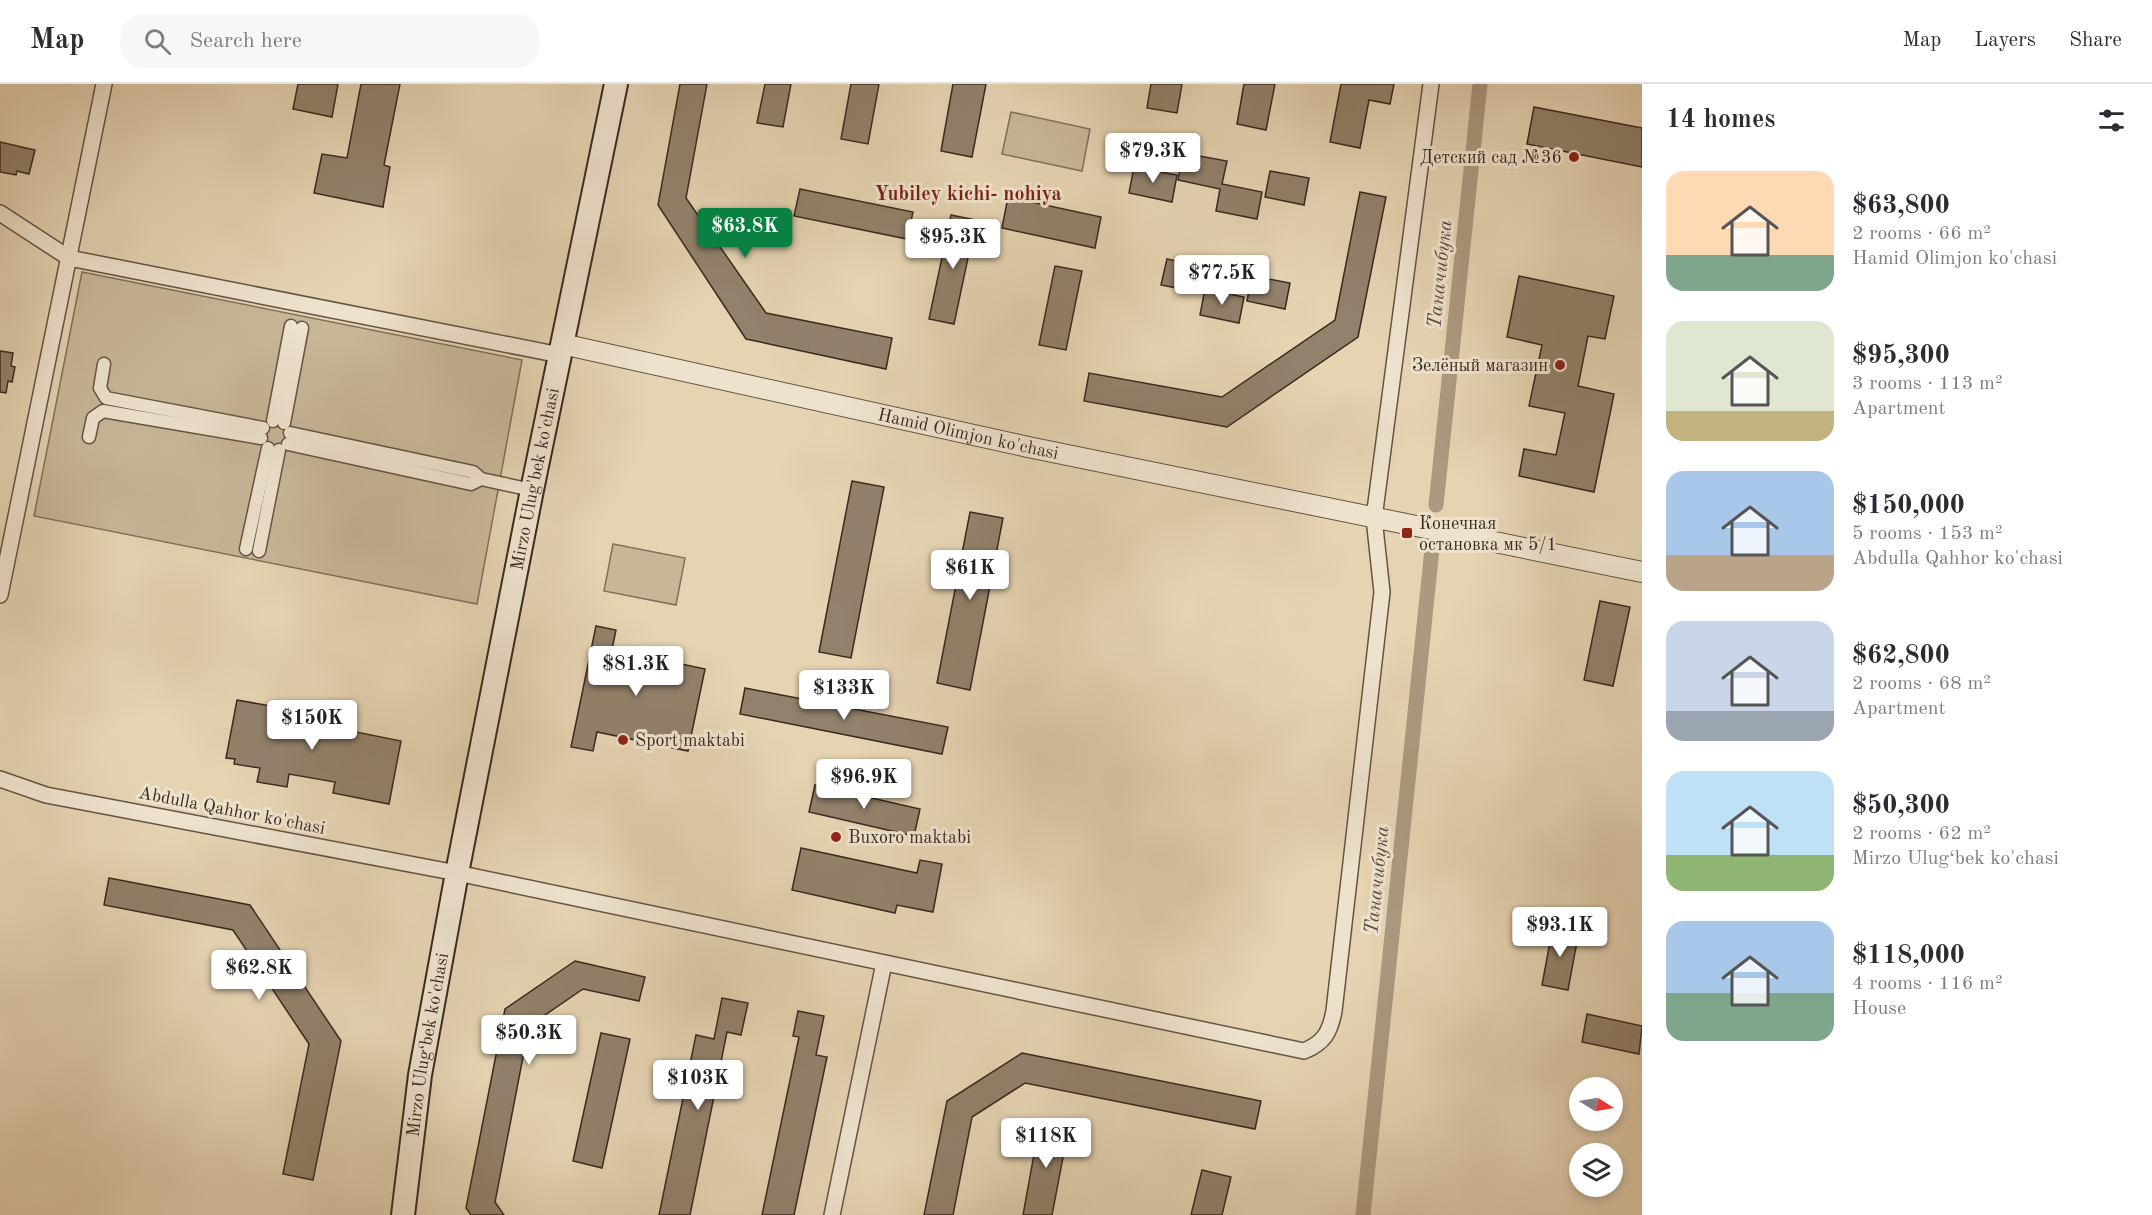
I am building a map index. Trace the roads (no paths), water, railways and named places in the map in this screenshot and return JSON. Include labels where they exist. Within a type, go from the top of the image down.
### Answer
[{"type":"main road","name":"Mirzo Ulug'bek ko'chasi","points":[[458,873],[532,490],[616,84]]},
{"type":"main road","name":"Mirzo Ulug‘bek ko'chasi","points":[[403,1215],[420,1074],[458,873]]},
{"type":"street","points":[[0,595],[104,84]]},
{"type":"street","name":"Abdulla Qahhor ko'chasi","points":[[0,780],[46,795],[458,873],[1304,1051],[1317,1046],[1326,1037],[1334,1011],[1382,592],[1374,518],[1431,84]]},
{"type":"street","points":[[0,213],[69,258],[561,349]]},
{"type":"street","points":[[253,550],[296,327]]},
{"type":"street","name":"Hamid Olimjon ko'chasi","points":[[561,349],[1642,572]]},
{"type":"street","points":[[104,364],[100,388],[106,398],[276,436],[471,484],[481,479],[532,490]]},
{"type":"street","points":[[89,437],[93,418],[103,411],[276,436]]},
{"type":"street","points":[[832,1215],[884,963]]},
{"type":"waterway","name":"Таначибука","points":[[1436,505],[1480,84]]},
{"type":"waterway","name":"Таначибука","points":[[1363,1215],[1432,549]]},
{"type":"place","name":"Детский сад №36","points":[[1574,157]]},
{"type":"place","name":"Зелёный магазин","points":[[1560,365]]},
{"type":"place","name":"Конечная остановка мк 5/1","points":[[1407,533]]},
{"type":"place","name":"Sport maktabi","points":[[623,740]]},
{"type":"place","name":"Buxoro maktabi","points":[[836,837]]},
{"type":"district","name":"Yubiley kichi- nohiya","points":[[968,193]]}]
